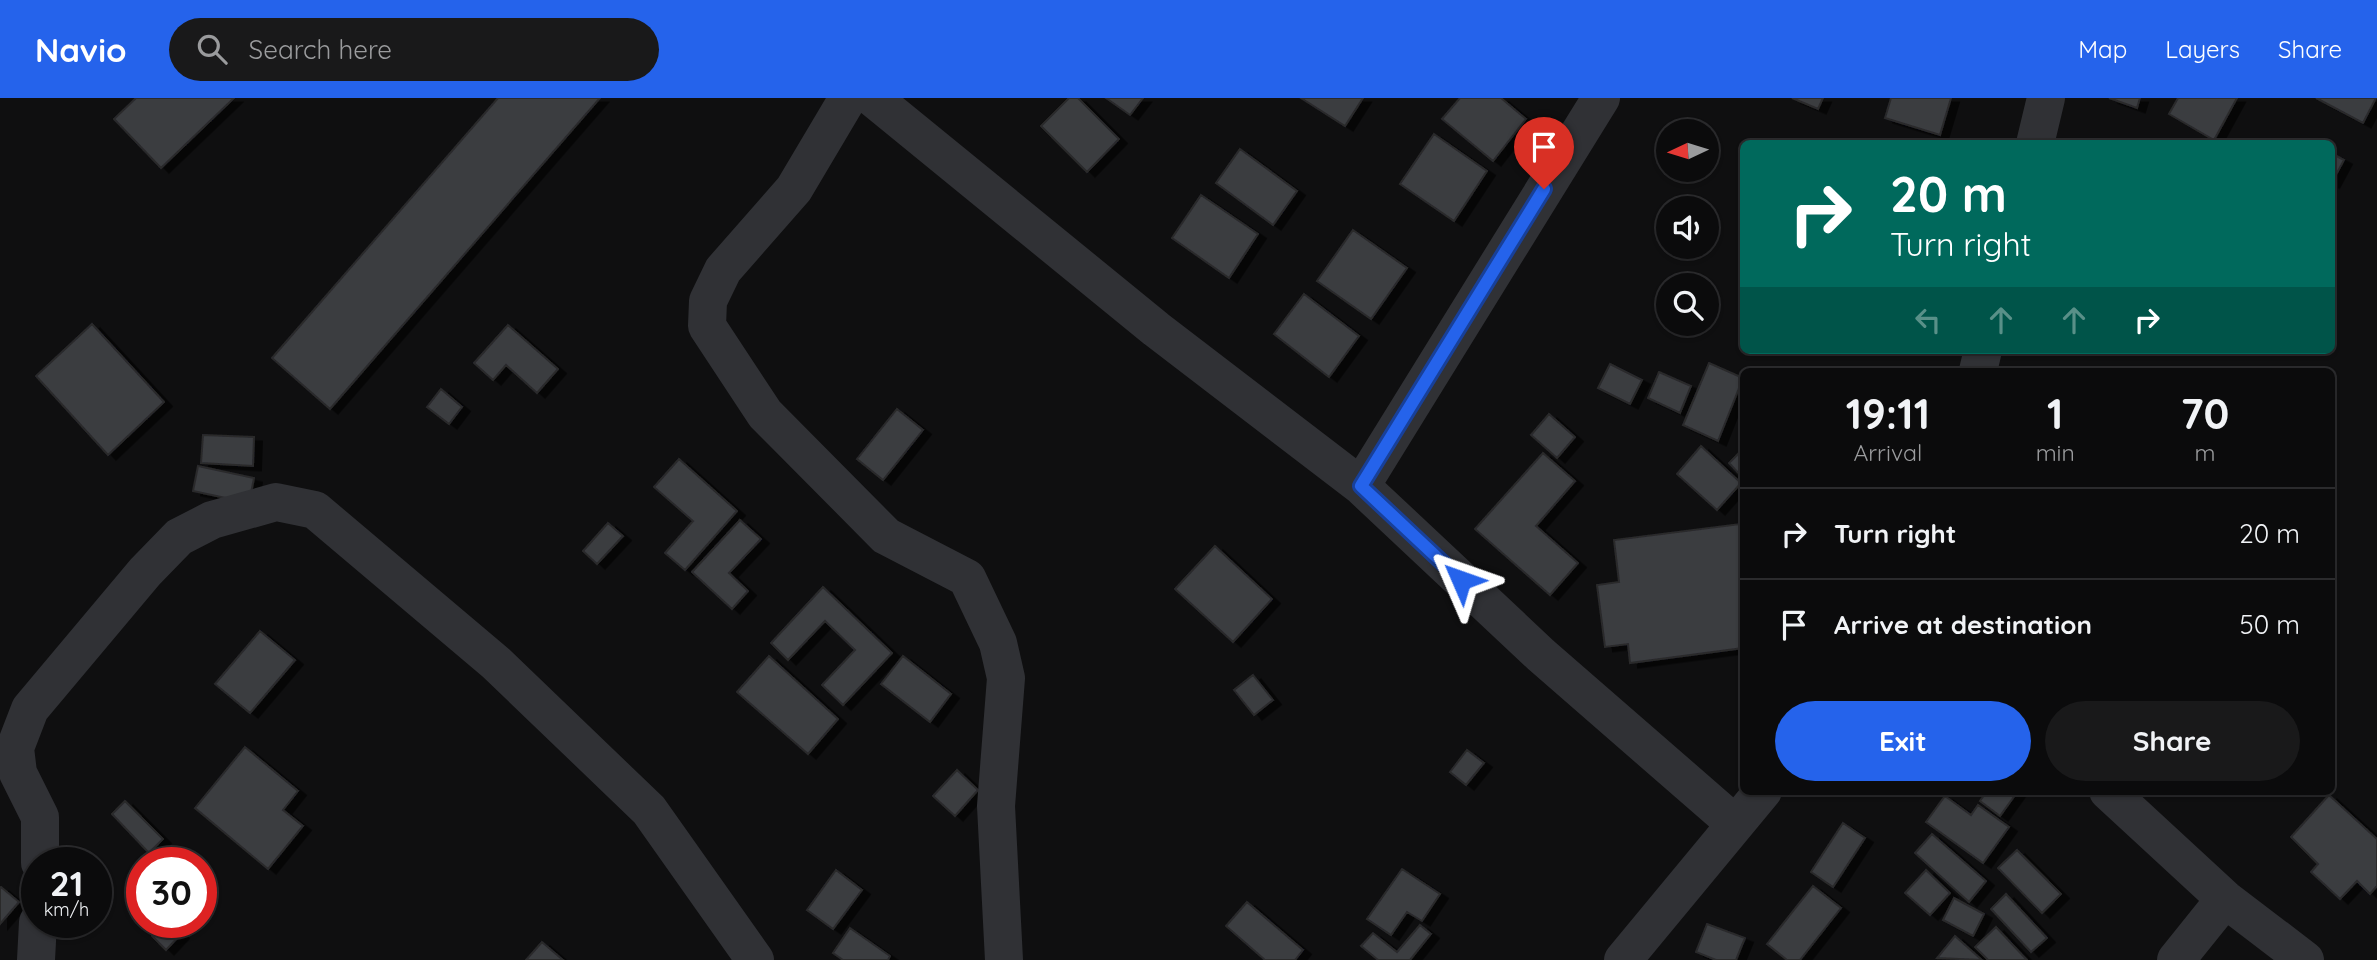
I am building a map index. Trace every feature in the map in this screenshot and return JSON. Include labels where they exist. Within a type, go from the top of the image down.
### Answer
[{"type":"street","points":[[848,98],[794,189],[723,270],[708,301],[707,326],[765,414],[886,536],[967,578],[998,643],[1006,678],[996,806],[1004,960]]},
{"type":"street","points":[[873,98],[1156,329],[1361,486],[1541,655],[1734,823]]},
{"type":"street","points":[[1361,486],[1601,98]]},
{"type":"street","points":[[2036,140],[2046,98]]},
{"type":"street","points":[[40,847],[40,817],[18,773],[15,748],[30,709],[145,572],[179,537],[212,520],[276,502],[315,510],[496,663],[649,810],[755,960]]},
{"type":"street","points":[[1623,960],[1759,795]]},
{"type":"street","points":[[2112,795],[2225,899],[2305,960]]},
{"type":"street","points":[[2176,960],[2225,899]]},
{"type":"street","points":[[36,960],[37,938]]},
{"type":"building","points":[[136,98],[234,98],[161,168],[114,119]]},
{"type":"building","points":[[498,98],[600,98],[330,409],[272,358]]},
{"type":"building","points":[[1069,98],[1078,98],[1119,139],[1087,172],[1041,126]]},
{"type":"building","points":[[1106,98],[1143,98],[1130,115]]},
{"type":"building","points":[[1301,98],[1363,98],[1345,126]]},
{"type":"building","points":[[1460,98],[1501,98],[1526,119],[1493,161],[1442,119]]},
{"type":"building","points":[[1792,98],[1823,98],[1818,109]]},
{"type":"building","points":[[1891,98],[1951,98],[1940,135],[1885,118]]},
{"type":"building","points":[[2109,98],[2140,98],[2137,108]]},
{"type":"building","points":[[2178,98],[2237,98],[2214,140],[2169,114]]},
{"type":"building","points":[[2316,98],[2376,98],[2363,123]]},
{"type":"building","points":[[1434,134],[1487,171],[1454,221],[1400,184]]},
{"type":"building","points":[[1240,149],[1297,191],[1273,225],[1216,183]]},
{"type":"building","points":[[2335,155],[2344,160],[2335,177]]},
{"type":"building","points":[[1201,195],[1258,234],[1229,278],[1172,238]]},
{"type":"building","points":[[1353,230],[1407,268],[1371,319],[1317,281]]},
{"type":"building","points":[[1304,294],[1359,336],[1329,377],[1274,334]]},
{"type":"building","points":[[92,324],[164,402],[108,455],[36,376]]},
{"type":"building","points":[[508,325],[558,369],[537,393],[506,365],[493,380],[474,363]]},
{"type":"building","points":[[1709,363],[1740,377],[1740,386],[1718,441],[1683,425]]},
{"type":"building","points":[[1610,364],[1642,380],[1630,404],[1598,388]]},
{"type":"building","points":[[1659,372],[1691,386],[1680,413],[1648,398]]},
{"type":"building","points":[[441,389],[462,407],[449,424],[427,407]]},
{"type":"building","points":[[897,409],[923,430],[883,480],[857,459]]},
{"type":"building","points":[[1549,414],[1575,437],[1557,458],[1531,435]]},
{"type":"building","points":[[203,435],[254,437],[253,466],[201,463]]},
{"type":"building","points":[[1701,446],[1740,484],[1717,510],[1677,474]]},
{"type":"building","points":[[1740,452],[1740,475],[1729,463]]},
{"type":"building","points":[[1543,453],[1575,481],[1536,526],[1578,563],[1550,595],[1475,529]]},
{"type":"building","points":[[679,459],[737,511],[685,570],[665,553],[693,521],[654,487]]},
{"type":"building","points":[[198,466],[254,478],[249,503],[193,491]]},
{"type":"building","points":[[740,520],[761,539],[729,573],[748,591],[732,609],[692,572]]},
{"type":"building","points":[[608,523],[623,536],[597,564],[583,551]]},
{"type":"building","points":[[1740,524],[1740,648],[1630,663],[1628,644],[1605,647],[1597,585],[1619,582],[1614,540]]},
{"type":"building","points":[[1215,546],[1272,599],[1233,642],[1175,589]]},
{"type":"building","points":[[823,587],[892,653],[843,705],[822,685],[855,650],[825,621],[788,660],[771,643]]},
{"type":"building","points":[[260,631],[295,660],[250,713],[215,684]]},
{"type":"building","points":[[769,656],[838,719],[808,754],[737,692]]},
{"type":"building","points":[[903,656],[951,694],[930,722],[881,684]]},
{"type":"building","points":[[1253,675],[1273,700],[1254,715],[1234,690]]},
{"type":"building","points":[[245,747],[298,791],[283,810],[303,826],[268,869],[195,808]]},
{"type":"building","points":[[1467,750],[1484,763],[1466,785],[1450,772]]},
{"type":"building","points":[[957,770],[978,790],[955,816],[933,796]]},
{"type":"building","points":[[1984,795],[2015,795],[2000,816],[1980,801]]},
{"type":"building","points":[[2329,795],[2377,839],[2377,886],[2370,894],[2357,881],[2340,899],[2311,872],[2318,864],[2291,837]]},
{"type":"building","points":[[1945,796],[1971,815],[1978,805],[2009,827],[1983,863],[1926,822]]},
{"type":"building","points":[[125,801],[163,839],[155,847],[143,847],[112,814]]},
{"type":"building","points":[[1843,823],[1865,838],[1833,887],[1811,872]]},
{"type":"building","points":[[1932,834],[1986,881],[1969,902],[1915,853]]},
{"type":"building","points":[[2017,850],[2061,894],[2042,913],[1998,868]]},
{"type":"building","points":[[1402,869],[1440,894],[1422,921],[1407,912],[1391,935],[1367,919]]},
{"type":"building","points":[[836,870],[862,890],[833,929],[807,910]]},
{"type":"building","points":[[1926,870],[1950,893],[1930,915],[1905,893]]},
{"type":"building","points":[[1813,886],[1841,908],[1800,960],[1787,960],[1767,944]]},
{"type":"building","points":[[0,888],[19,902],[0,924]]},
{"type":"building","points":[[2006,894],[2047,938],[2031,952],[1991,909]]},
{"type":"building","points":[[1954,898],[1984,914],[1973,936],[1943,920]]},
{"type":"building","points":[[1247,902],[1303,950],[1295,960],[1265,960],[1226,926]]},
{"type":"building","points":[[1707,924],[1745,938],[1736,960],[1716,960],[1696,952]]},
{"type":"building","points":[[1420,925],[1431,934],[1410,960],[1378,960],[1361,946],[1373,933],[1397,952]]},
{"type":"building","points":[[1996,927],[2027,960],[1988,960],[1975,947]]},
{"type":"building","points":[[850,928],[890,956],[888,960],[843,960],[833,953]]},
{"type":"building","points":[[1955,936],[1982,960],[1937,958]]},
{"type":"building","points":[[154,938],[177,938],[166,950]]},
{"type":"building","points":[[542,942],[563,960],[526,960]]},
{"type":"route","points":[[1461,580],[1361,486],[1544,189]]}]
